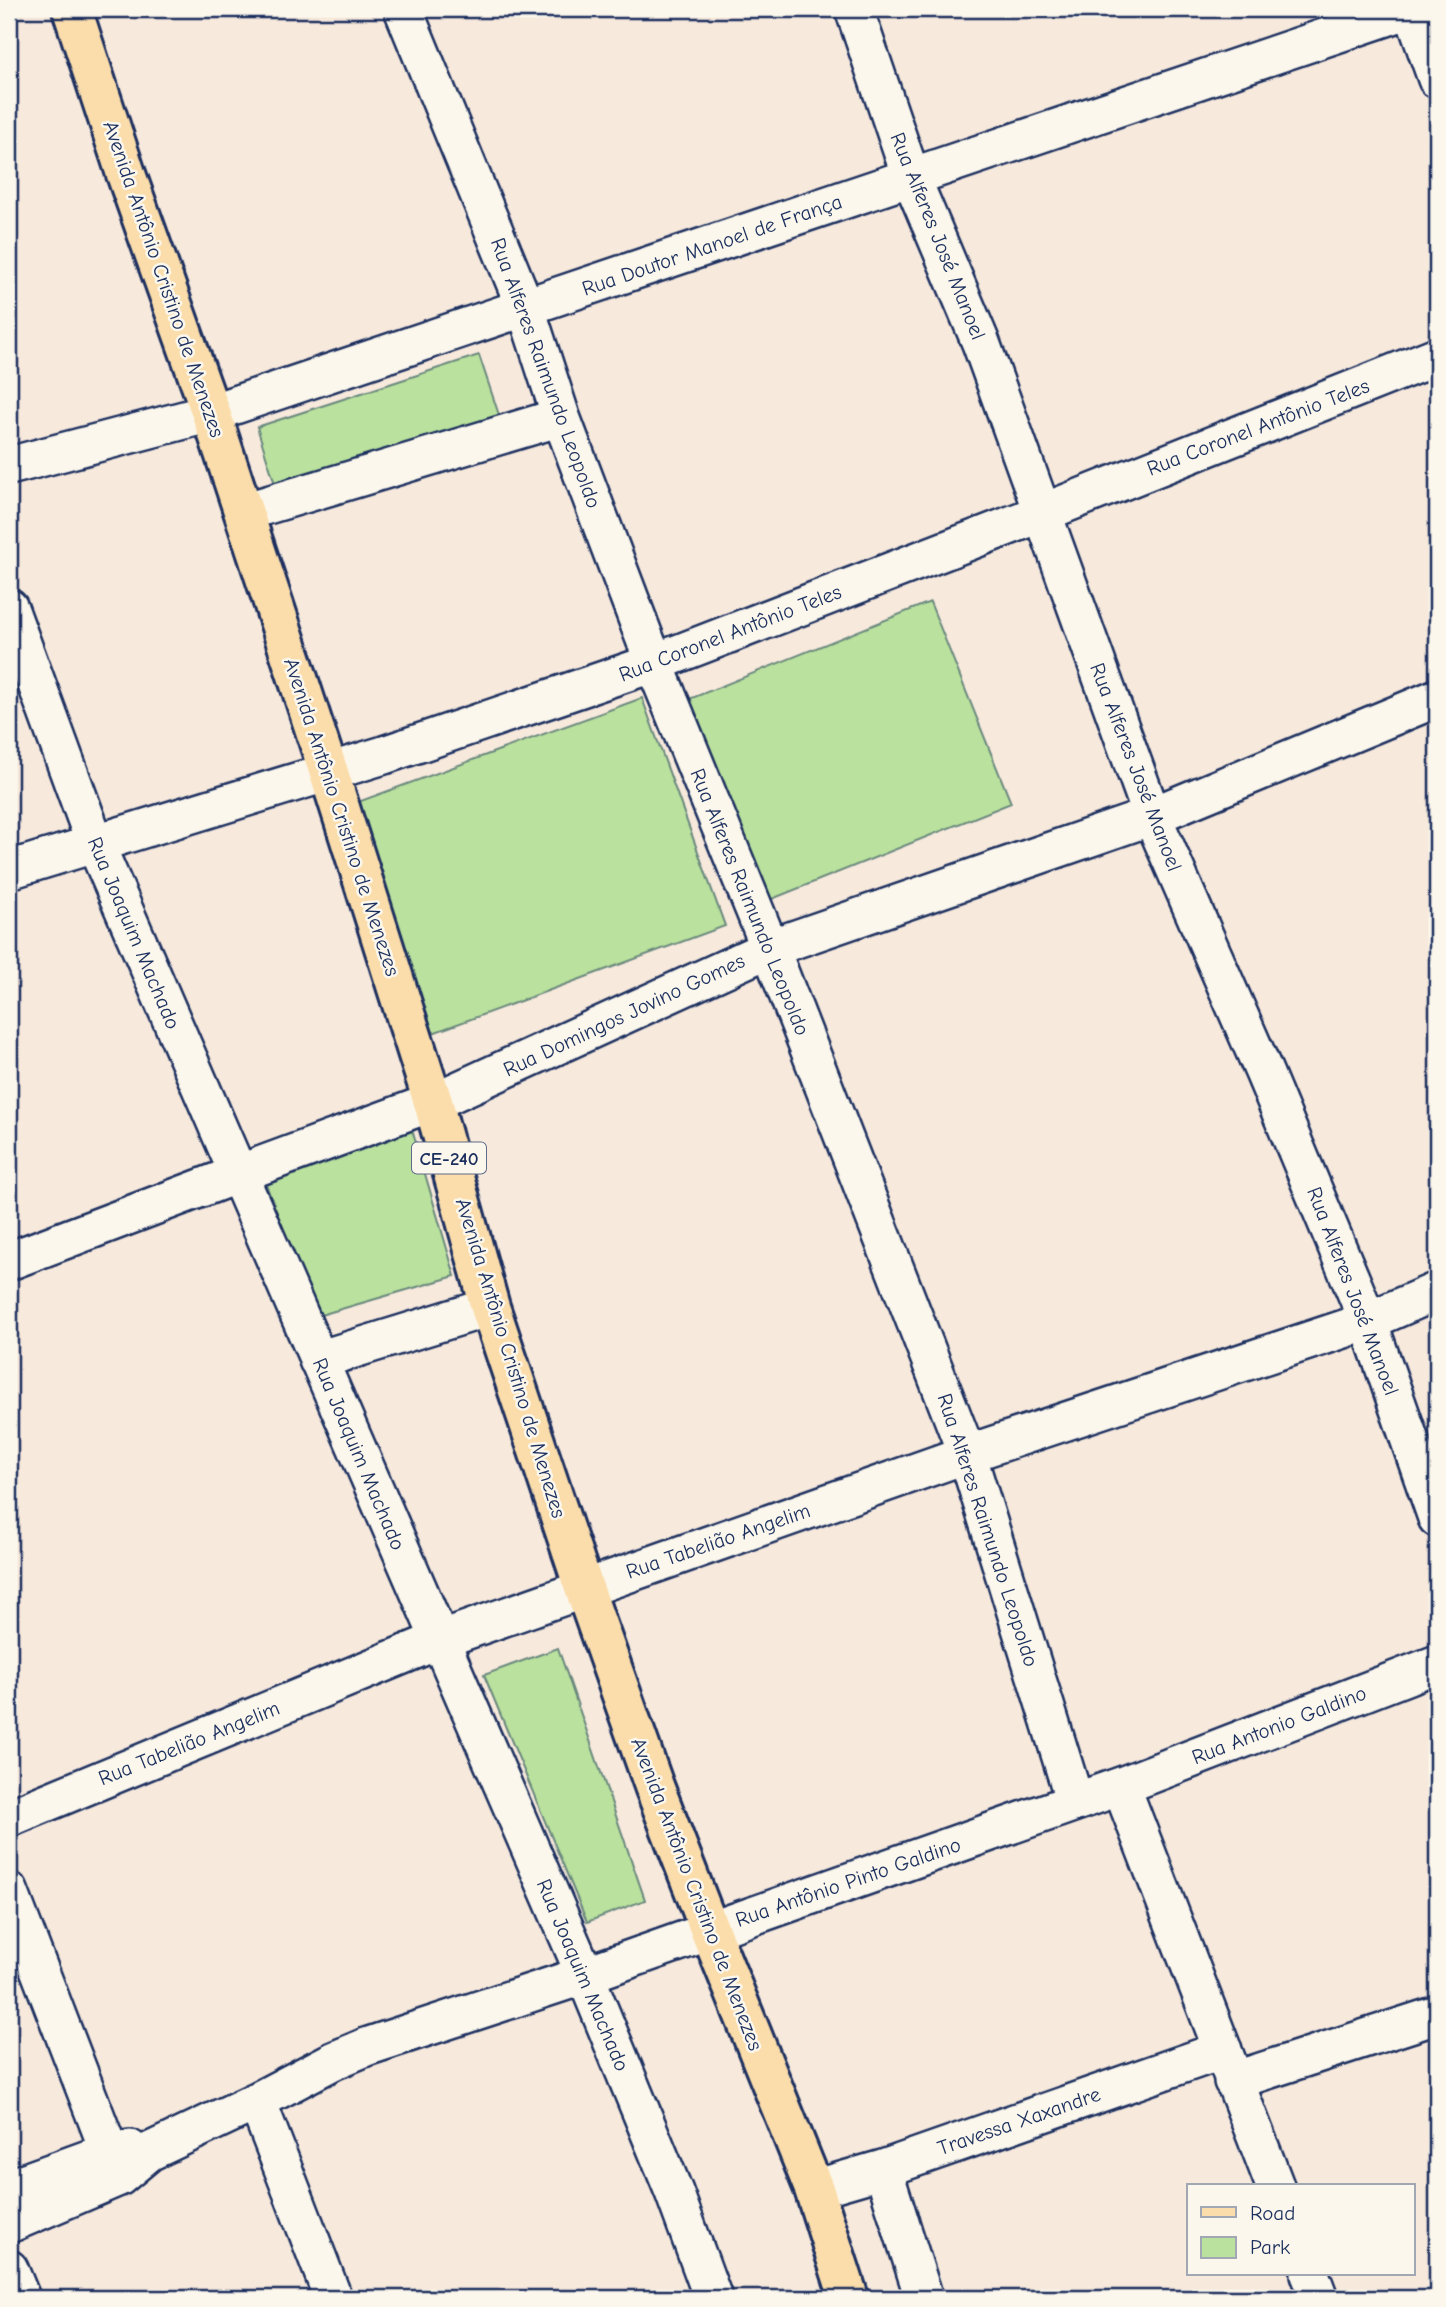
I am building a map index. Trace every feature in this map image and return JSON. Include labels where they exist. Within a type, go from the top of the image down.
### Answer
[{"type":"main road","name":"Avenida Antônio Cristino de Menezes","points":[[72,9],[126,174],[211,413],[328,770],[433,1102],[490,1307],[584,1588],[654,1786],[814,2189],[849,2298]]},
{"type":"street","name":"Rua Alferes Raimundo Leopoldo","points":[[403,9],[526,309],[561,416],[654,663],[770,948],[967,1454],[1075,1802]]},
{"type":"street","name":"Rua Alferes José Manoel","points":[[854,9],[911,177],[981,344],[1152,816],[1264,1072],[1368,1321],[1437,1518]]},
{"type":"street","name":"Rua Doutor Manoel de França","points":[[9,466],[211,413],[1411,9]]},
{"type":"street","points":[[1411,9],[1437,79]]},
{"type":"street","name":"Rua Coronel Antônio Teles","points":[[9,870],[384,755],[654,663],[1437,356]]},
{"type":"street","points":[[244,512],[561,416]]},
{"type":"street","name":"Rua Joaquim Machado","points":[[9,608],[95,844],[585,1975],[674,2192],[713,2298]]},
{"type":"street","name":"Rua Domingos Jovino Gomes","points":[[9,1261],[433,1102],[770,948],[1152,816],[1437,698]]},
{"type":"street","name":"Rua Tabelião Angelim","points":[[9,1818],[439,1640],[967,1454],[1368,1321],[1437,1291]]},
{"type":"street","points":[[318,1360],[490,1307]]},
{"type":"street","name":"Rua Antonio Galdino","points":[[1121,1786],[1437,1664]]},
{"type":"street","points":[[1121,1786],[1274,2184]]},
{"type":"street","name":"Rua Antônio Pinto Galdino","points":[[114,2164],[131,2149],[149,2152],[366,2047],[585,1975],[1121,1786]]},
{"type":"street","points":[[9,1891],[114,2164]]},
{"type":"street","name":"Travessa Xaxandre","points":[[814,2189],[1228,2065],[1437,2015]]},
{"type":"street","points":[[257,2101],[334,2298]]},
{"type":"street","points":[[9,2188],[114,2164]]},
{"type":"street","points":[[9,2224],[114,2164]]},
{"type":"street","points":[[883,2169],[924,2298]]},
{"type":"street","points":[[9,2269],[21,2298]]},
{"type":"street","points":[[1311,2276],[1319,2298]]},
{"type":"green space","points":[[479,355],[499,415],[276,487],[257,427]]},
{"type":"green space","points":[[930,602],[1011,803],[767,901],[687,700]]},
{"type":"green space","points":[[642,698],[725,926],[430,1034],[347,806]]},
{"type":"green space","points":[[408,1116],[455,1276],[317,1316],[265,1182]]},
{"type":"green space","points":[[558,1648],[645,1900],[587,1922],[484,1675]]}]
